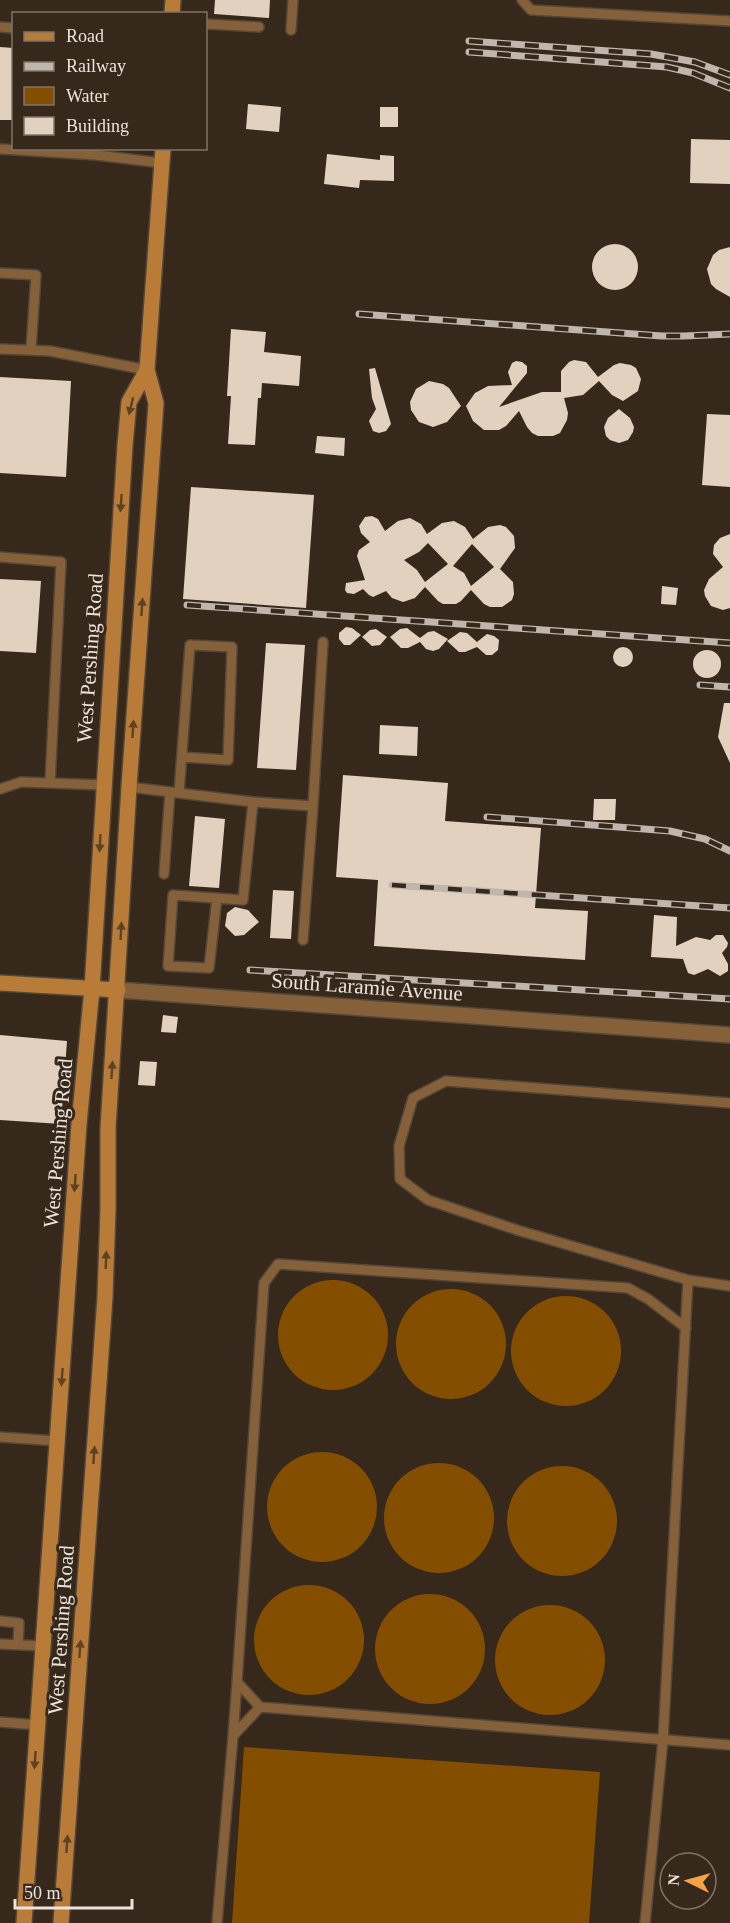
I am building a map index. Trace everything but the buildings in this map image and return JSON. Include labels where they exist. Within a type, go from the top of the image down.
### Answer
[{"type":"main road","name":"West Pershing Road","points":[[61,1923],[105,1298],[108,1128],[156,404],[147,370],[162,155]]},
{"type":"main road","name":"West Pershing Road","points":[[24,1923],[79,1124],[92,989],[129,402],[147,370]]},
{"type":"main road","points":[[104,785],[129,787]]},
{"type":"main road","name":"South Laramie Avenue","points":[[0,983],[118,990]]},
{"type":"street","name":"South Laramie Avenue","points":[[118,990],[730,1035]]},
{"type":"lane","points":[[291,30],[293,0]]},
{"type":"lane","points":[[522,0],[531,10],[730,21]]},
{"type":"lane","points":[[207,24],[259,27]]},
{"type":"lane","points":[[32,150],[162,155]]},
{"type":"lane","points":[[0,273],[36,274],[31,349]]},
{"type":"lane","points":[[0,349],[50,351],[147,370]]},
{"type":"lane","points":[[0,557],[61,562],[50,783]]},
{"type":"lane","points":[[303,940],[323,642]]},
{"type":"lane","points":[[164,874],[182,757],[190,645],[232,647],[228,760],[182,757]]},
{"type":"lane","points":[[0,789],[21,782],[104,785]]},
{"type":"lane","points":[[129,787],[253,802],[313,806]]},
{"type":"lane","points":[[217,898],[209,968],[168,966],[173,895],[217,898],[243,900],[253,802]]},
{"type":"lane","points":[[730,1103],[446,1081],[413,1098],[399,1146],[400,1179],[428,1200],[516,1230],[688,1280],[730,1286]]},
{"type":"lane","points":[[217,1923],[237,1682],[264,1283],[278,1264],[628,1288],[648,1299],[686,1328]]},
{"type":"lane","points":[[645,1923],[663,1740],[688,1280]]},
{"type":"lane","points":[[0,1437],[57,1441]]},
{"type":"lane","points":[[0,1621],[19,1623],[18,1645]]},
{"type":"lane","points":[[0,1644],[43,1646]]},
{"type":"lane","points":[[237,1682],[260,1707],[730,1745]]},
{"type":"lane","points":[[232,1736],[260,1707]]},
{"type":"lane","points":[[0,1722],[38,1725]]},
{"type":"water","points":[[333,1280],[354,1284],[372,1296],[384,1314],[388,1335],[384,1356],[372,1374],[354,1386],[333,1390],[312,1386],[294,1374],[282,1356],[278,1335],[282,1314],[294,1296],[312,1284]]},
{"type":"water","points":[[451,1289],[472,1293],[490,1305],[502,1323],[506,1344],[502,1365],[490,1383],[472,1395],[451,1399],[430,1395],[412,1383],[400,1365],[396,1344],[400,1323],[412,1305],[430,1293]]},
{"type":"water","points":[[566,1296],[587,1300],[605,1312],[617,1330],[621,1351],[617,1372],[605,1390],[587,1402],[566,1406],[545,1402],[527,1390],[515,1372],[511,1351],[515,1330],[527,1312],[545,1300]]},
{"type":"water","points":[[322,1452],[343,1456],[361,1468],[373,1486],[377,1507],[373,1528],[361,1546],[343,1558],[322,1562],[301,1558],[283,1546],[271,1528],[267,1507],[271,1486],[283,1468],[301,1456]]},
{"type":"water","points":[[439,1463],[460,1467],[478,1479],[490,1497],[494,1518],[490,1539],[478,1557],[460,1569],[439,1573],[418,1569],[400,1557],[388,1539],[384,1518],[388,1497],[400,1479],[418,1467]]},
{"type":"water","points":[[562,1466],[583,1470],[601,1482],[613,1500],[617,1521],[613,1542],[601,1560],[583,1572],[562,1576],[541,1572],[523,1560],[511,1542],[507,1521],[511,1500],[523,1482],[541,1470]]},
{"type":"water","points":[[309,1585],[330,1589],[348,1601],[360,1619],[364,1640],[360,1661],[348,1679],[330,1691],[309,1695],[288,1691],[270,1679],[258,1661],[254,1640],[258,1619],[270,1601],[288,1589]]},
{"type":"water","points":[[430,1594],[451,1598],[469,1610],[481,1628],[485,1649],[481,1670],[469,1688],[451,1700],[430,1704],[409,1700],[391,1688],[379,1670],[375,1649],[379,1628],[391,1610],[409,1598]]},
{"type":"water","points":[[550,1605],[571,1609],[589,1621],[601,1639],[605,1660],[601,1681],[589,1699],[571,1711],[550,1715],[529,1711],[511,1699],[499,1681],[495,1660],[499,1639],[511,1621],[529,1609]]},
{"type":"water","points":[[244,1747],[600,1772],[589,1923],[232,1923]]},
{"type":"railway","points":[[469,41],[651,54],[695,62],[730,75]]},
{"type":"railway","points":[[469,52],[667,67],[693,73],[730,88]]},
{"type":"railway","points":[[359,314],[662,336],[730,334]]},
{"type":"railway","points":[[187,605],[730,643]]},
{"type":"railway","points":[[700,685],[730,687]]},
{"type":"railway","points":[[487,817],[670,831],[705,839],[730,851]]},
{"type":"railway","points":[[392,885],[730,908]]},
{"type":"railway","points":[[250,970],[730,999]]}]
